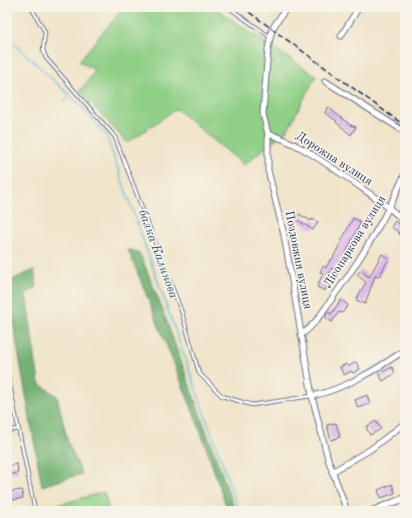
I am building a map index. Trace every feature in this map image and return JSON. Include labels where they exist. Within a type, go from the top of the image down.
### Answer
[{"type":"street","points":[[341,36],[359,7]]},
{"type":"street","name":"Поздовжня вулиця","points":[[285,9],[272,29],[270,37],[263,114],[268,134],[268,170],[284,235],[312,396],[332,472],[347,511]]},
{"type":"street","points":[[325,81],[402,130],[405,134]]},
{"type":"street","name":"Дорожна вулиця","points":[[268,134],[281,137],[314,155],[390,208],[405,222]]},
{"type":"street","name":"Лісопаркова вулиця","points":[[301,335],[310,328],[347,279],[390,208],[405,174]]},
{"type":"street","points":[[312,396],[330,392],[388,361],[405,350]]},
{"type":"street","points":[[332,472],[371,449],[405,423]]},
{"type":"street","points":[[372,511],[405,498]]},
{"type":"lane","points":[[228,7],[270,37]]},
{"type":"lane","points":[[32,8],[45,32],[43,50],[46,58],[115,136],[182,313],[199,373],[222,396],[252,404],[312,396]]},
{"type":"lane","points":[[7,371],[35,511]]},
{"type":"lane","points":[[7,431],[18,429]]},
{"type":"path","points":[[63,100],[73,90]]},
{"type":"green space","points":[[124,7],[213,7],[316,76],[288,129],[244,165],[176,109],[127,143],[80,91],[95,71],[79,61]]},
{"type":"green space","points":[[128,249],[140,254],[160,303],[234,508],[228,511],[198,424]]},
{"type":"green space","points":[[34,270],[37,287],[26,294],[39,383],[57,396],[68,443],[82,474],[42,486],[7,288],[7,282]]},
{"type":"green space","points":[[104,492],[109,511],[51,511],[50,507]]},
{"type":"building","points":[[328,107],[350,125],[356,127],[351,135],[336,122],[337,121],[325,113]]},
{"type":"building","points":[[299,214],[311,221],[312,219],[318,222],[313,230],[296,219]]},
{"type":"building","points":[[353,218],[361,222],[342,261],[340,260],[335,269],[332,268],[328,276],[331,278],[325,291],[317,287],[323,273],[320,272],[323,266],[326,268],[330,260],[332,260]]},
{"type":"building","points":[[395,221],[405,228],[405,239],[399,234],[400,233],[391,227]]},
{"type":"building","points":[[382,254],[389,259],[379,277],[375,276],[365,304],[356,300],[366,282],[357,275],[361,270],[369,277]]},
{"type":"building","points":[[341,300],[348,305],[342,313],[339,312],[332,322],[325,317],[328,312],[331,314]]},
{"type":"building","points":[[356,362],[360,369],[353,373],[351,371],[344,375],[340,367],[346,364],[348,367]]},
{"type":"building","points":[[392,367],[395,373],[383,381],[379,374]]},
{"type":"building","points":[[367,395],[370,404],[358,408],[355,400]]},
{"type":"building","points":[[376,421],[381,429],[370,435],[366,427]]},
{"type":"building","points":[[336,423],[340,437],[331,440],[327,425]]},
{"type":"building","points":[[17,464],[18,473],[7,475],[7,466]]},
{"type":"building","points":[[392,484],[395,493],[381,498],[378,490]]},
{"type":"building","points":[[22,490],[23,498],[8,501],[7,492]]},
{"type":"waterway","name":"балка Калинова","points":[[7,37],[78,103],[106,135],[239,511]]},
{"type":"railway","points":[[242,7],[405,126]]}]
